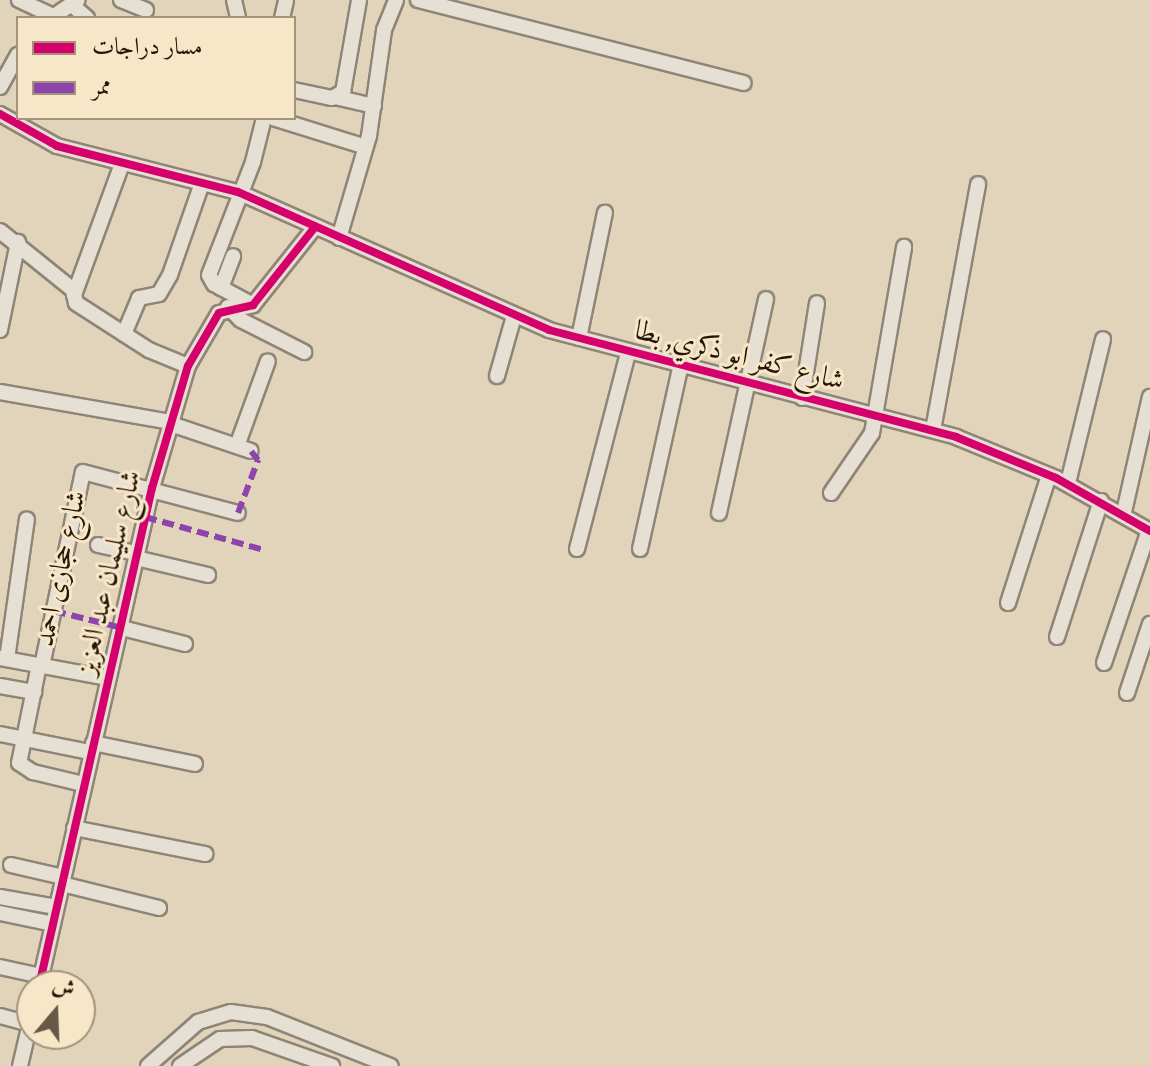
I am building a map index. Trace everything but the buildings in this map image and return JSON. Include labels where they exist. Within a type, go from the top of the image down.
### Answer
[{"type":"street","points":[[19,0],[50,16]]},
{"type":"street","points":[[121,0],[146,10]]},
{"type":"street","points":[[335,97],[343,92],[359,0]]},
{"type":"street","points":[[339,238],[366,147],[384,30],[396,0]]},
{"type":"street","points":[[418,0],[744,83]]},
{"type":"street","points":[[54,16],[75,3]]},
{"type":"street","points":[[1,80],[16,58]]},
{"type":"street","points":[[296,90],[374,106]]},
{"type":"street","name":"شارع كفر ابو ذكري, بطا","points":[[0,114],[57,146],[238,192],[514,316],[680,368],[933,430],[1068,483],[1124,512],[1149,530]]},
{"type":"street","points":[[253,305],[221,288],[209,275],[238,192],[253,162],[264,120]]},
{"type":"street","points":[[279,120],[366,147]]},
{"type":"street","points":[[74,295],[122,164]]},
{"type":"street","points":[[124,334],[139,298],[159,294],[170,275],[202,183]]},
{"type":"street","points":[[933,430],[978,184]]},
{"type":"street","points":[[579,338],[605,213]]},
{"type":"street","points":[[228,307],[253,305],[315,227]]},
{"type":"street","points":[[0,231],[18,242],[74,295],[76,303],[124,334],[188,366]]},
{"type":"street","points":[[0,330],[3,296],[18,242]]},
{"type":"street","points":[[831,493],[867,444],[877,414],[904,247]]},
{"type":"street","points":[[221,288],[233,256]]},
{"type":"street","points":[[719,513],[766,299]]},
{"type":"street","points":[[802,398],[817,303]]},
{"type":"street","points":[[228,307],[241,320],[304,352]]},
{"type":"street","name":"شارع سليمان عبد العزيز","points":[[43,970],[152,488],[188,366],[214,319],[228,307]]},
{"type":"street","points":[[497,376],[514,316]]},
{"type":"street","points":[[1068,483],[1103,339]]},
{"type":"street","points":[[577,549],[628,353]]},
{"type":"street","points":[[0,392],[171,423],[244,448],[268,361]]},
{"type":"street","points":[[640,549],[680,368]]},
{"type":"street","points":[[1124,512],[1150,397]]},
{"type":"street","name":"شارع حجازى احمد","points":[[25,739],[83,472],[152,488]]},
{"type":"street","points":[[1008,603],[1049,475]]},
{"type":"street","points":[[152,488],[238,513]]},
{"type":"street","points":[[1057,637],[1101,501]]},
{"type":"street","points":[[27,519],[3,658],[108,678]]},
{"type":"street","points":[[1104,663],[1149,530]]},
{"type":"street","points":[[98,545],[208,575]]},
{"type":"street","points":[[1127,693],[1150,624]]},
{"type":"street","points":[[122,628],[185,644]]},
{"type":"street","points":[[0,686],[34,692]]},
{"type":"street","points":[[0,734],[195,764]]},
{"type":"street","points":[[25,739],[21,766],[83,784]]},
{"type":"street","points":[[74,828],[205,854]]},
{"type":"street","points":[[11,865],[159,908]]},
{"type":"street","points":[[0,897],[56,907]]},
{"type":"street","points":[[0,913],[53,924]]},
{"type":"street","points":[[148,1066],[198,1022],[231,1012],[267,1017],[391,1066]]},
{"type":"street","points":[[180,1066],[220,1039],[252,1038],[332,1066]]},
{"type":"marked path","points":[[238,513],[258,460],[251,451]]},
{"type":"marked path","points":[[145,517],[264,550]]},
{"type":"marked path","points":[[54,611],[122,628]]},
{"type":"cycle path","points":[[0,114],[57,146],[238,192],[549,330],[956,437],[1056,478],[1150,531]]},
{"type":"cycle path","points":[[43,970],[152,488],[188,366],[219,313],[253,305],[315,227]]}]
